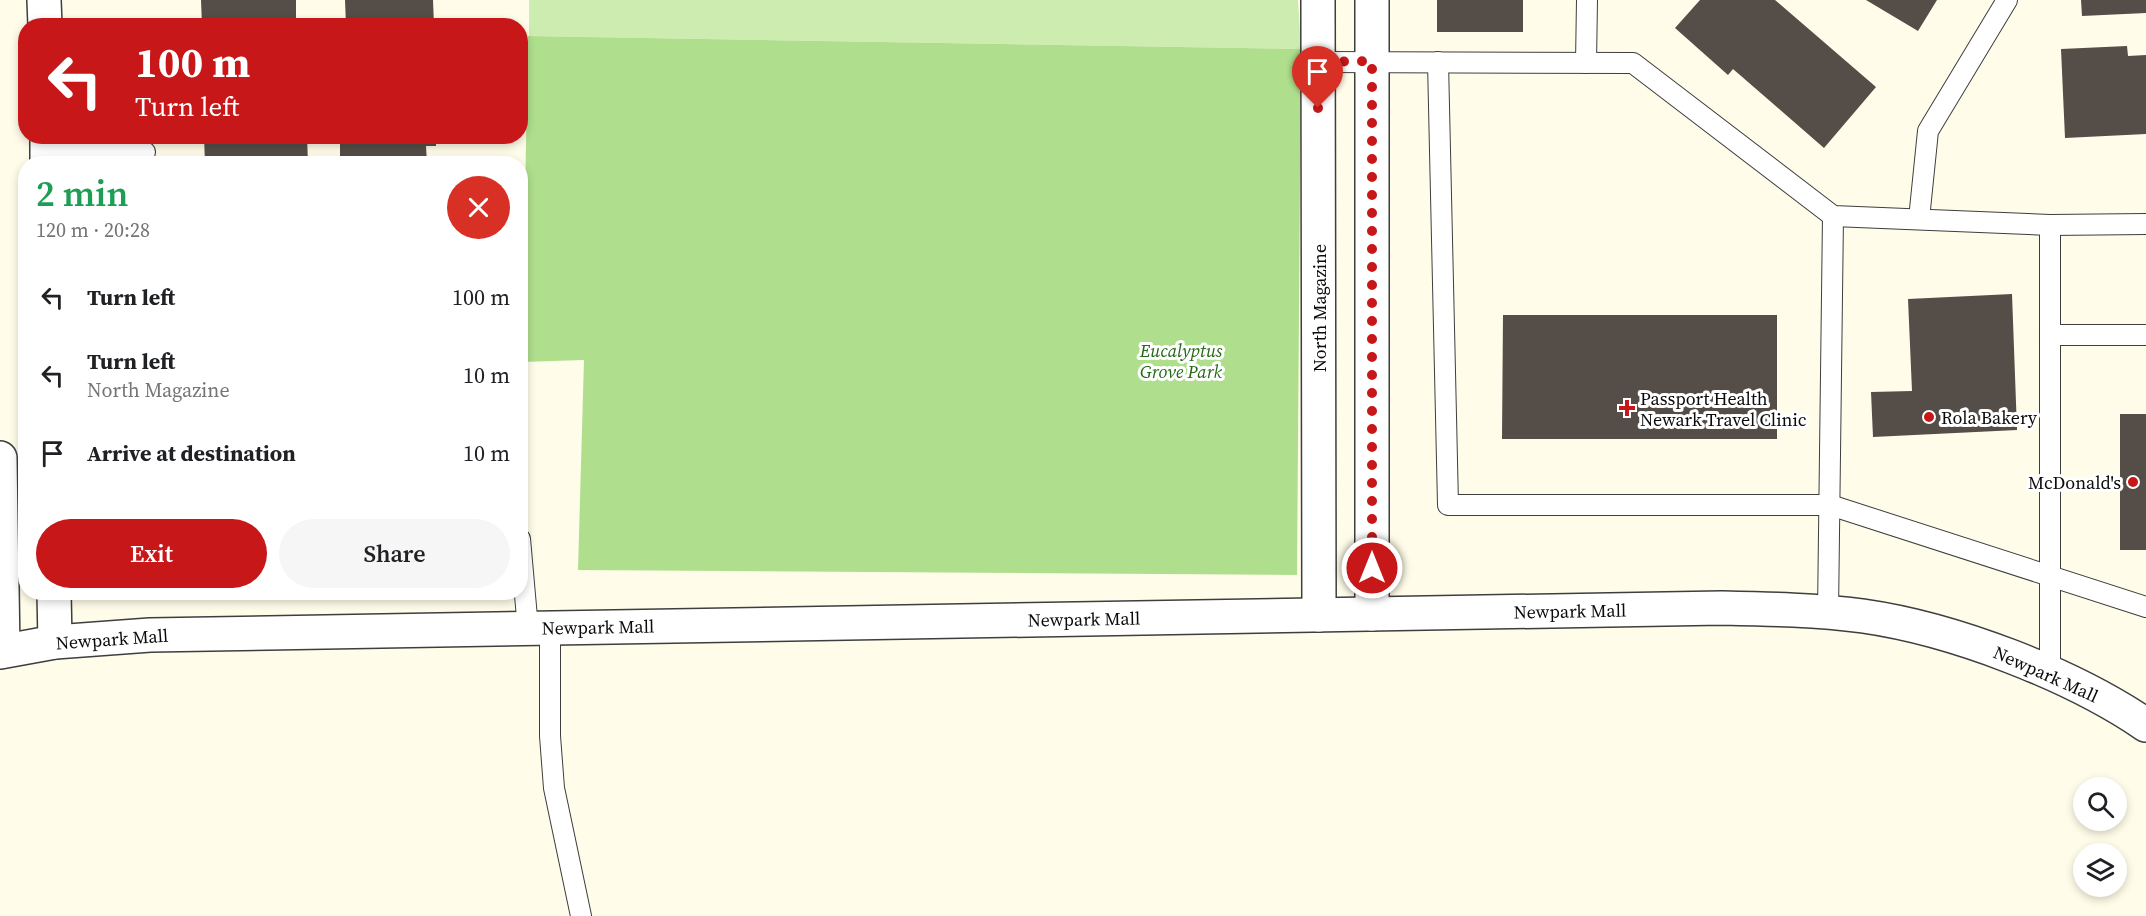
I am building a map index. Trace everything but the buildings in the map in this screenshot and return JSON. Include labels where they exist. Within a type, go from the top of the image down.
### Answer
[{"type":"street","points":[[44,0],[45,18]]},
{"type":"street","name":"North Magazine","points":[[1318,0],[1319,615]]},
{"type":"street","points":[[1372,0],[1372,614]]},
{"type":"street","points":[[0,458],[2,652]]},
{"type":"street","points":[[54,600],[55,642]]},
{"type":"street","name":"Newpark Mall","points":[[2,652],[55,642],[150,635],[1722,608],[1863,616],[1956,638],[2072,683],[2146,725]]},
{"type":"lane","points":[[1586,63],[1587,0]]},
{"type":"lane","points":[[1919,219],[1928,131],[2007,0]]},
{"type":"lane","points":[[1318,62],[1634,63],[1833,216],[2050,225],[2146,224]]},
{"type":"lane","points":[[1438,62],[1448,505],[1830,505],[2146,607]]},
{"type":"lane","points":[[47,150],[146,152]]},
{"type":"lane","points":[[1828,613],[1833,216]]},
{"type":"lane","points":[[2050,225],[2050,674]]},
{"type":"lane","points":[[2050,335],[2146,335]]},
{"type":"lane","points":[[528,576],[539,628],[555,788],[581,916]]},
{"type":"green space","points":[[529,0],[1298,0],[1301,49],[529,36]]},
{"type":"green space","name":"Eucalyptus Grove Park","points":[[528,36],[1301,49],[1297,575],[578,570],[584,360],[528,362],[528,156],[526,156],[526,144],[528,144]]},
{"type":"place","name":"Passport Health Newark Travel Clinic","points":[[1627,408]]},
{"type":"place","name":"Rola Bakery","points":[[1929,417]]},
{"type":"place","name":"McDonald's","points":[[2133,482]]},
{"type":"route","points":[[1318,108],[1318,62],[1372,61],[1372,568]]}]
